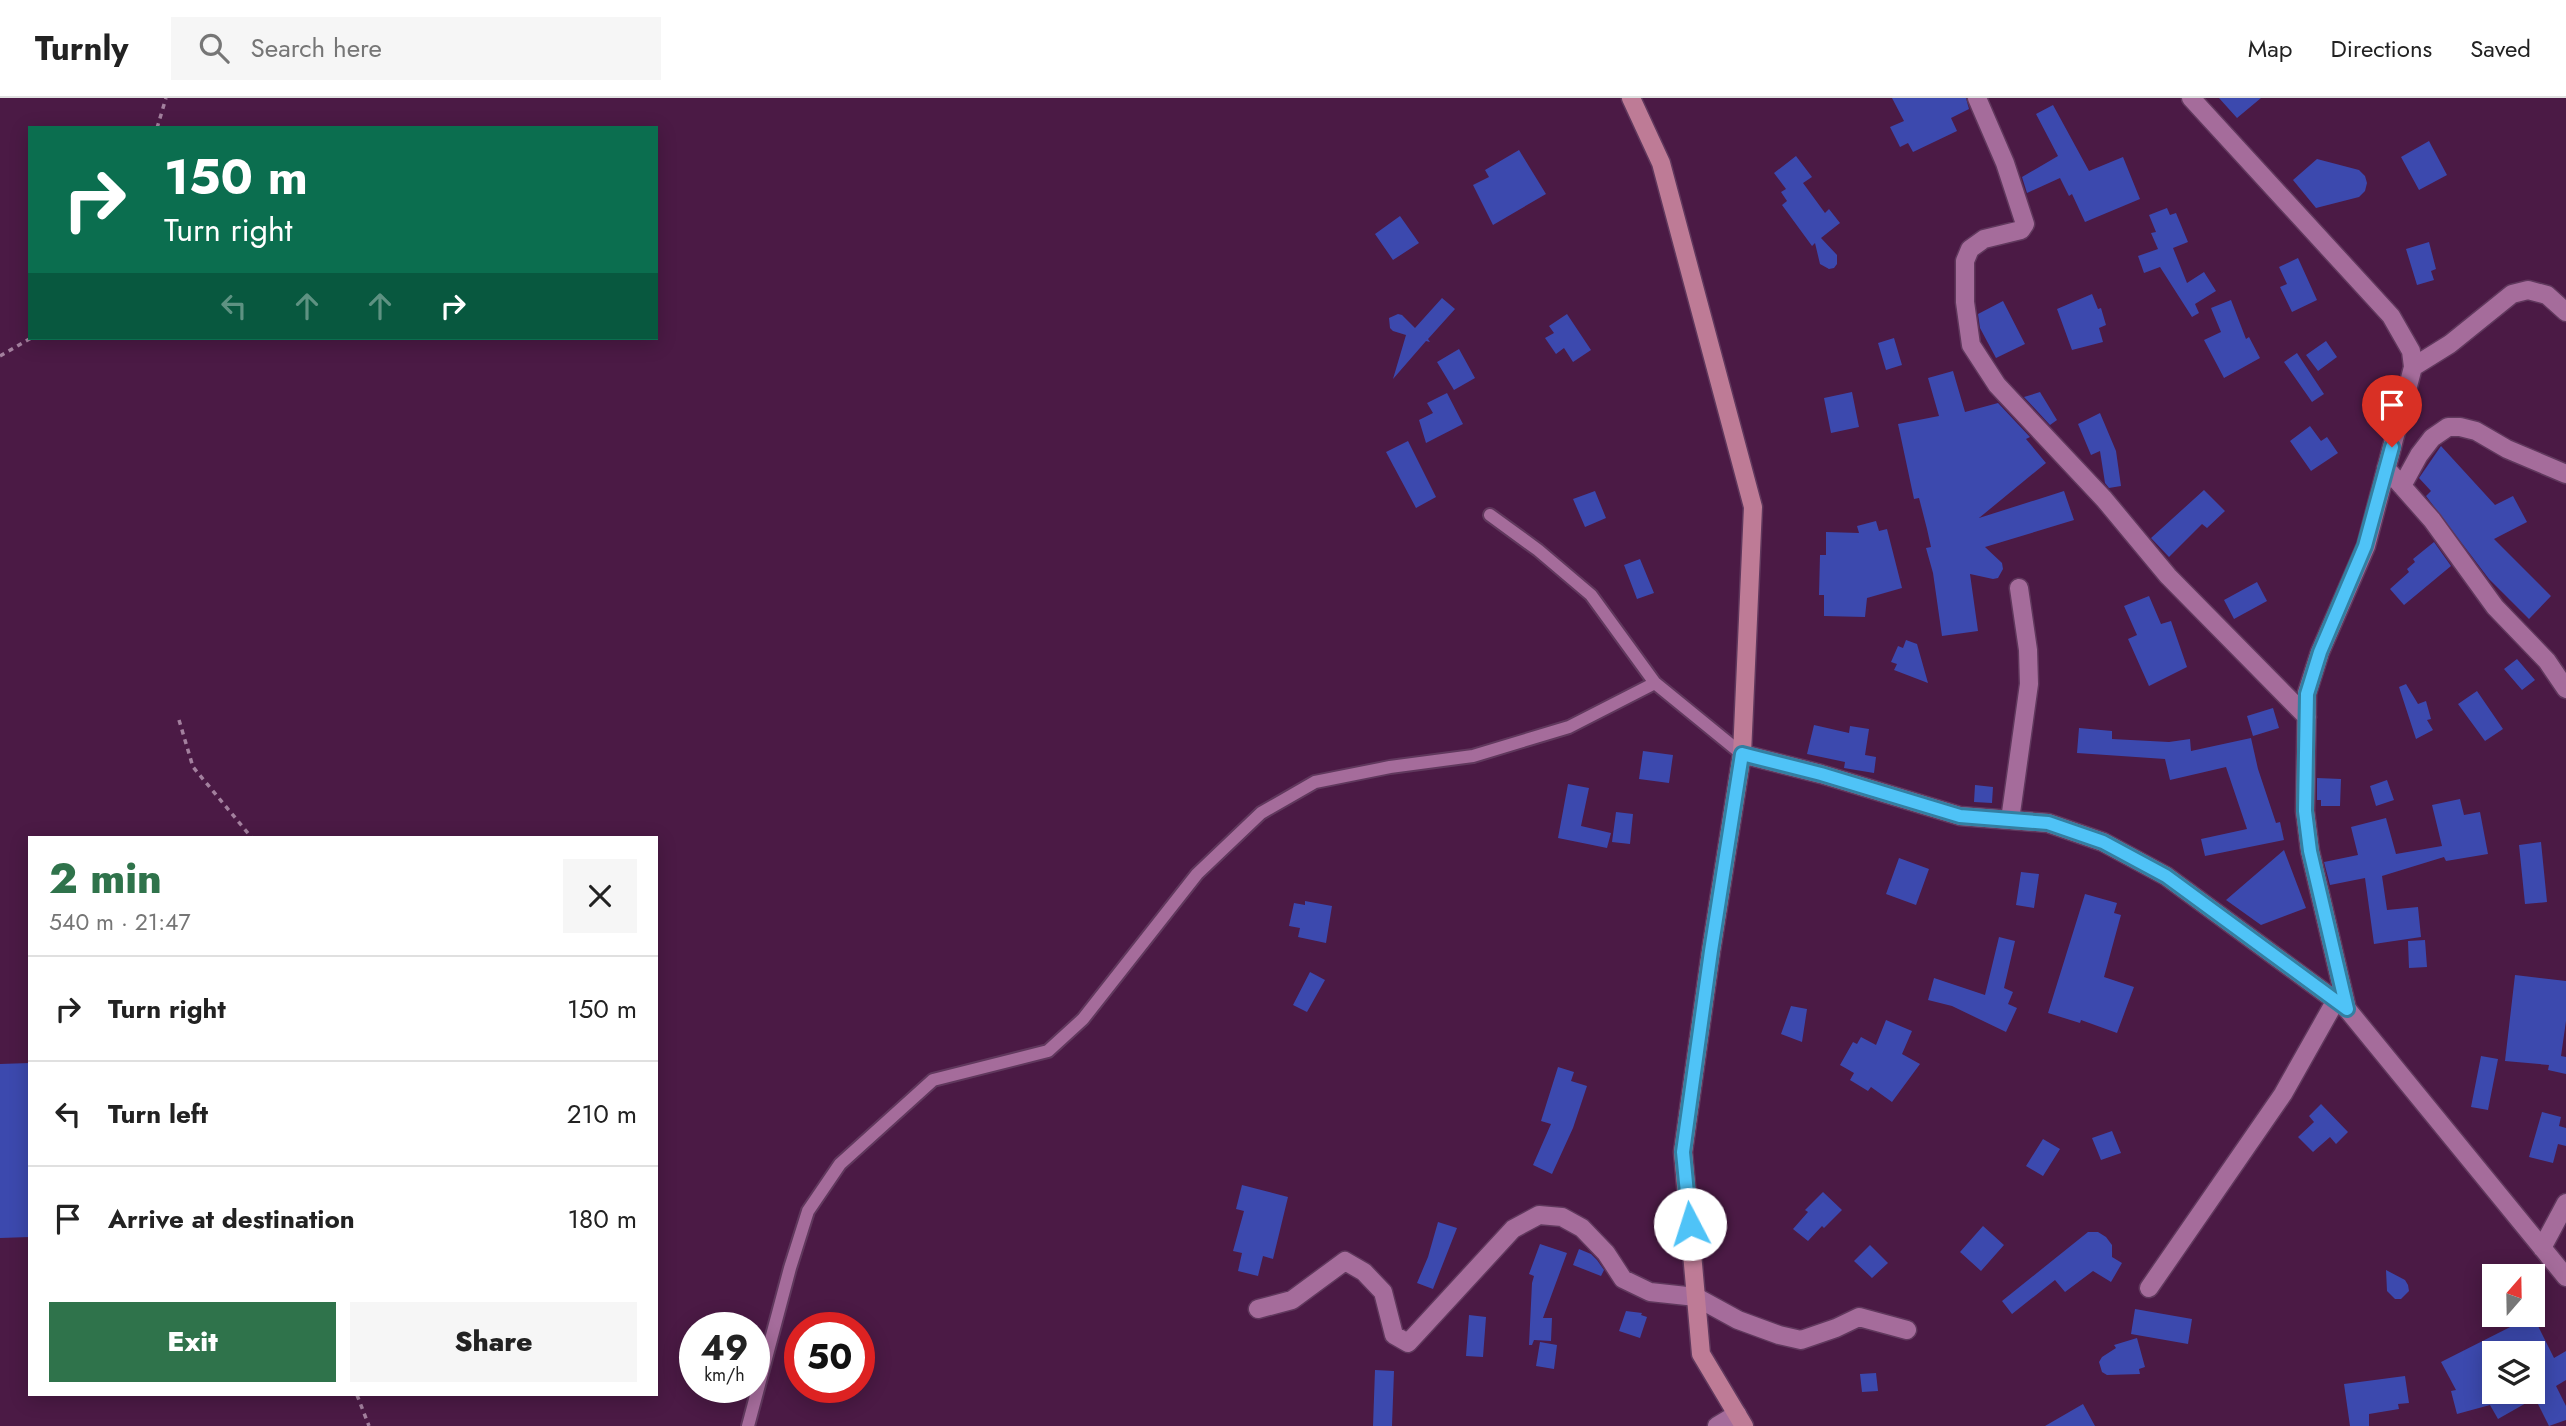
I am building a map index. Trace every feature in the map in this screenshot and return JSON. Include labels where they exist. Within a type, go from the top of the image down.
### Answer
[{"type":"main road","points":[[1631,98],[1661,163],[1753,508],[1742,754],[1683,1152],[1701,1354],[1741,1420]]},
{"type":"street","points":[[1977,98],[2005,163],[2025,223],[2021,230],[1984,239],[1970,249],[1965,261],[1965,302],[1971,345],[1997,385],[2104,499],[2168,576],[2307,717]]},
{"type":"street","points":[[2149,1288],[2283,1094],[2341,1004],[2310,851],[2305,811],[2307,694],[2317,662],[2365,546],[2413,367],[2411,351],[2391,316],[2191,98]]},
{"type":"street","points":[[2413,367],[2450,344],[2512,294],[2528,290],[2547,295],[2566,312]]},
{"type":"street","points":[[2402,486],[2418,455],[2432,438],[2448,427],[2476,431],[2517,454],[2566,474]]},
{"type":"street","points":[[2386,468],[2431,520],[2494,607],[2547,662],[2566,689]]},
{"type":"street","points":[[2010,820],[2029,684],[2028,650],[2019,588]]},
{"type":"street","points":[[1742,754],[1821,774],[1960,816],[2048,823],[2103,842],[2166,876],[2341,1004],[2566,1277]]},
{"type":"street","points":[[2542,1248],[2566,1203]]},
{"type":"street","points":[[1258,1309],[1292,1300],[1345,1261],[1364,1272],[1383,1292],[1394,1335],[1408,1343],[1481,1261],[1513,1230],[1539,1215],[1562,1217],[1582,1228],[1606,1253],[1623,1279],[1650,1292],[1696,1297],[1738,1320],[1779,1335],[1801,1340],[1859,1317],[1907,1330]]},
{"type":"street","points":[[1717,1426],[1741,1420]]},
{"type":"lane","points":[[1490,515],[1538,550],[1591,595],[1655,683],[1742,754]]},
{"type":"lane","points":[[748,1426],[808,1211],[840,1164],[933,1080],[1048,1051],[1083,1019],[1197,874],[1261,813],[1315,782],[1390,767],[1474,756],[1569,727],[1655,683]]},
{"type":"path","points":[[158,126],[166,98]]},
{"type":"path","points":[[0,356],[28,340]]},
{"type":"path","points":[[179,720],[193,767],[250,836]]},
{"type":"path","points":[[357,1396],[369,1426]]},
{"type":"building","points":[[1892,98],[1966,98],[1969,109],[1951,118],[1957,131],[1913,152],[1908,143],[1900,147],[1890,127],[1904,121]]},
{"type":"building","points":[[2219,98],[2261,98],[2237,118]]},
{"type":"building","points":[[2053,105],[2089,171],[2123,157],[2140,199],[2085,222],[2072,194],[2069,196],[2060,178],[2027,193],[2022,177],[2058,156],[2036,114]]},
{"type":"building","points":[[2429,141],[2447,175],[2419,190],[2401,157]]},
{"type":"building","points":[[1519,150],[1546,194],[1493,225],[1473,185],[1489,177],[1485,170]]},
{"type":"building","points":[[1796,156],[1812,177],[1803,183],[1825,213],[1829,209],[1840,223],[1821,238],[1837,255],[1834,268],[1829,269],[1820,264],[1815,243],[1812,246],[1782,205],[1787,201],[1781,192],[1786,189],[1774,173]]},
{"type":"building","points":[[2317,159],[2359,170],[2367,183],[2365,191],[2359,197],[2316,208],[2293,180]]},
{"type":"building","points":[[2167,208],[2170,215],[2176,213],[2188,242],[2173,248],[2187,283],[2204,272],[2216,291],[2195,304],[2199,313],[2192,317],[2160,267],[2144,273],[2138,256],[2158,249],[2151,233],[2156,232],[2149,215]]},
{"type":"building","points":[[1400,216],[1419,243],[1393,260],[1375,234]]},
{"type":"building","points":[[2429,242],[2436,269],[2431,271],[2434,280],[2417,285],[2406,249]]},
{"type":"building","points":[[2298,258],[2317,300],[2292,312],[2280,287],[2287,284],[2279,267]]},
{"type":"building","points":[[2092,294],[2098,309],[2101,308],[2106,325],[2099,328],[2103,342],[2072,350],[2057,309]]},
{"type":"building","points":[[1442,298],[1455,309],[1428,339],[1430,342],[1426,341],[1393,379],[1406,335],[1390,328],[1389,318],[1402,315],[1415,328]]},
{"type":"building","points":[[2231,300],[2246,339],[2249,337],[2260,358],[2224,378],[2204,340],[2221,332],[2211,308]]},
{"type":"building","points":[[2003,301],[2025,344],[1996,358],[1980,328],[1978,314]]},
{"type":"building","points":[[1567,314],[1591,350],[1573,362],[1564,348],[1556,354],[1545,338],[1554,333],[1549,326]]},
{"type":"building","points":[[1894,338],[1902,365],[1886,370],[1878,343]]},
{"type":"building","points":[[2326,341],[2337,357],[2318,371],[2306,355]]},
{"type":"building","points":[[1459,349],[1475,378],[1454,390],[1437,362]]},
{"type":"building","points":[[2297,353],[2324,394],[2312,402],[2284,362]]},
{"type":"building","points":[[1953,371],[1965,412],[1998,403],[2030,437],[2026,439],[2046,463],[1979,518],[2064,491],[2074,520],[1985,547],[2002,563],[2003,569],[1998,578],[1993,579],[1970,574],[1978,631],[1942,636],[1933,573],[1926,548],[1931,547],[1919,498],[1914,499],[1898,424],[1939,416],[1928,378]]},
{"type":"building","points":[[1852,392],[1859,427],[1831,433],[1824,398]]},
{"type":"building","points":[[2040,392],[2057,420],[2050,425],[2024,397]]},
{"type":"building","points":[[1447,393],[1463,424],[1426,443],[1419,420],[1433,413],[1427,403]]},
{"type":"building","points":[[2100,413],[2116,451],[2121,486],[2109,488],[2105,483],[2100,451],[2091,455],[2078,424]]},
{"type":"building","points":[[2310,426],[2321,441],[2327,437],[2338,453],[2311,471],[2290,441]]},
{"type":"building","points":[[1408,441],[1436,497],[1416,508],[1386,452]]},
{"type":"building","points":[[2441,446],[2495,505],[2513,496],[2527,522],[2494,539],[2551,596],[2529,619],[2489,579],[2426,496],[2431,491],[2419,478]]},
{"type":"building","points":[[2204,490],[2225,511],[2207,528],[2202,524],[2169,557],[2151,538]]},
{"type":"building","points":[[1595,491],[1606,518],[1585,527],[1573,499]]},
{"type":"building","points":[[1876,521],[1879,531],[1887,529],[1902,588],[1867,598],[1865,617],[1824,616],[1824,595],[1819,595],[1820,555],[1826,555],[1826,532],[1859,533],[1857,526]]},
{"type":"building","points":[[2434,542],[2451,566],[2404,605],[2390,589],[2409,572],[2407,569],[2415,562],[2413,559]]},
{"type":"building","points":[[1640,559],[1654,593],[1637,599],[1624,565]]},
{"type":"building","points":[[2257,582],[2267,601],[2234,619],[2224,600]]},
{"type":"building","points":[[2149,596],[2161,624],[2171,621],[2187,667],[2149,686],[2128,639],[2137,635],[2124,606]]},
{"type":"building","points":[[1906,640],[1917,644],[1928,683],[1894,670],[1897,664],[1891,662],[1898,646],[1903,648]]},
{"type":"building","points":[[2517,659],[2535,680],[2522,690],[2504,669]]},
{"type":"building","points":[[2406,684],[2418,704],[2426,701],[2431,719],[2427,720],[2433,730],[2416,739],[2399,687]]},
{"type":"building","points":[[2477,691],[2503,729],[2485,741],[2458,704]]},
{"type":"building","points":[[2273,708],[2279,728],[2253,736],[2247,716]]},
{"type":"building","points":[[1814,725],[1849,733],[1850,726],[1869,729],[1865,755],[1876,757],[1874,773],[1844,768],[1845,762],[1807,754]]},
{"type":"building","points":[[2079,728],[2112,731],[2112,739],[2169,742],[2190,739],[2191,751],[2251,738],[2258,769],[2276,823],[2280,822],[2284,840],[2205,856],[2201,839],[2247,829],[2226,767],[2170,780],[2165,759],[2077,753]]},
{"type":"building","points":[[1643,751],[1673,755],[1669,783],[1639,779]]},
{"type":"building","points":[[2317,778],[2341,779],[2340,806],[2321,806],[2321,800],[2317,800]]},
{"type":"building","points":[[2387,780],[2394,800],[2376,806],[2370,786]]},
{"type":"building","points":[[1568,784],[1589,788],[1581,826],[1611,833],[1607,848],[1558,838]]},
{"type":"building","points":[[1975,785],[1993,787],[1992,803],[1974,802]]},
{"type":"building","points":[[2460,799],[2464,815],[2480,812],[2488,854],[2446,861],[2444,857],[2382,876],[2387,910],[2418,907],[2421,937],[2374,944],[2365,878],[2330,885],[2324,862],[2358,855],[2351,827],[2386,818],[2396,854],[2442,846],[2432,805]]},
{"type":"building","points":[[1616,812],[1633,814],[1630,844],[1612,842]]},
{"type":"building","points":[[2541,842],[2547,902],[2525,904],[2519,845]]},
{"type":"building","points":[[2284,850],[2306,908],[2261,925],[2226,900]]},
{"type":"building","points":[[1899,858],[1929,869],[1916,905],[1886,894]]},
{"type":"building","points":[[2021,872],[2039,874],[2034,908],[2016,905]]},
{"type":"building","points":[[2085,894],[2117,903],[2114,913],[2121,915],[2104,977],[2134,987],[2117,1033],[2081,1020],[2080,1023],[2048,1013]]},
{"type":"building","points":[[1305,901],[1332,906],[1326,943],[1298,937],[1300,928],[1289,926],[1294,903],[1305,905]]},
{"type":"building","points":[[1999,937],[2015,941],[2004,988],[2013,992],[2008,1004],[2017,1008],[2006,1032],[1952,1006],[1928,1000],[1934,978],[1985,995]]},
{"type":"building","points":[[2425,940],[2427,967],[2409,968],[2408,941]]},
{"type":"building","points":[[1310,972],[1325,980],[1307,1012],[1293,1005]]},
{"type":"building","points":[[2515,975],[2566,981],[2566,1021],[2561,1056],[2566,1057],[2566,1074],[2548,1070],[2549,1065],[2505,1061]]},
{"type":"building","points":[[1791,1006],[1807,1009],[1802,1042],[1781,1034]]},
{"type":"building","points":[[1886,1020],[1912,1031],[1902,1054],[1920,1064],[1892,1102],[1871,1087],[1868,1091],[1850,1080],[1854,1073],[1840,1065],[1853,1042],[1857,1044],[1861,1037],[1876,1045]]},
{"type":"building","points":[[2481,1056],[2498,1059],[2488,1110],[2471,1107]]},
{"type":"building","points":[[28,1063],[28,1237],[0,1238],[0,1064]]},
{"type":"building","points":[[1558,1067],[1574,1072],[1571,1081],[1587,1086],[1573,1128],[1552,1174],[1533,1165],[1551,1124],[1541,1121]]},
{"type":"building","points":[[2321,1104],[2348,1132],[2336,1144],[2330,1137],[2313,1152],[2298,1137],[2314,1122],[2309,1116]]},
{"type":"building","points":[[2542,1112],[2561,1117],[2559,1126],[2566,1128],[2566,1146],[2558,1144],[2553,1163],[2529,1157]]},
{"type":"building","points":[[2112,1131],[2121,1153],[2101,1160],[2092,1138]]},
{"type":"building","points":[[2043,1139],[2060,1149],[2043,1176],[2026,1166]]},
{"type":"building","points":[[1242,1185],[1288,1197],[1273,1259],[1263,1256],[1258,1276],[1238,1271],[1242,1253],[1233,1251],[1244,1211],[1236,1209]]},
{"type":"building","points":[[1823,1192],[1842,1210],[1808,1241],[1793,1229],[1808,1212],[1805,1210]]},
{"type":"building","points":[[1438,1222],[1457,1228],[1433,1289],[1417,1283]]},
{"type":"building","points":[[1983,1226],[2004,1245],[1981,1271],[1960,1252]]},
{"type":"building","points":[[2088,1232],[2098,1232],[2106,1237],[2112,1245],[2112,1257],[2122,1263],[2111,1282],[2093,1271],[2065,1292],[2055,1280],[2012,1314],[2002,1301]]},
{"type":"building","points":[[1540,1244],[1567,1253],[1543,1318],[1552,1318],[1551,1341],[1534,1340],[1532,1345],[1529,1345],[1534,1276],[1529,1274]]},
{"type":"building","points":[[1870,1245],[1888,1263],[1872,1278],[1854,1261]]},
{"type":"building","points":[[1579,1249],[1597,1260],[1604,1270],[1601,1276],[1573,1265]]},
{"type":"building","points":[[2386,1270],[2405,1280],[2408,1285],[2409,1291],[2401,1299],[2395,1299],[2387,1291]]},
{"type":"building","points":[[2135,1309],[2192,1319],[2188,1344],[2131,1334]]},
{"type":"building","points":[[1626,1311],[1642,1313],[1641,1315],[1647,1317],[1640,1338],[1619,1331]]},
{"type":"building","points":[[1469,1315],[1486,1317],[1483,1357],[1466,1356]]},
{"type":"building","points":[[2510,1327],[2538,1327],[2554,1358],[2566,1351],[2566,1380],[2556,1386],[2566,1406],[2566,1420],[2549,1426],[2538,1404],[2545,1404],[2545,1341],[2483,1341]]},
{"type":"building","points":[[2137,1338],[2145,1367],[2139,1369],[2140,1374],[2107,1375],[2102,1372],[2099,1362],[2116,1348],[2114,1345]]},
{"type":"building","points":[[2482,1341],[2482,1404],[2524,1404],[2498,1419],[2490,1405],[2457,1414],[2451,1391],[2456,1390],[2441,1362]]},
{"type":"building","points":[[1540,1342],[1557,1345],[1554,1369],[1536,1366]]},
{"type":"building","points":[[1375,1370],[1394,1371],[1392,1426],[1373,1426]]},
{"type":"building","points":[[1876,1373],[1878,1391],[1862,1392],[1860,1374]]},
{"type":"building","points":[[2405,1376],[2409,1403],[2398,1404],[2399,1409],[2369,1414],[2369,1426],[2350,1426],[2344,1384]]},
{"type":"building","points":[[2083,1404],[2095,1426],[2045,1426]]},
{"type":"route","points":[[1690,1224],[1683,1152],[1742,754],[1821,774],[1960,816],[2048,823],[2103,842],[2166,876],[2347,1009],[2310,851],[2305,811],[2307,694],[2320,652],[2365,546],[2392,447]]}]
